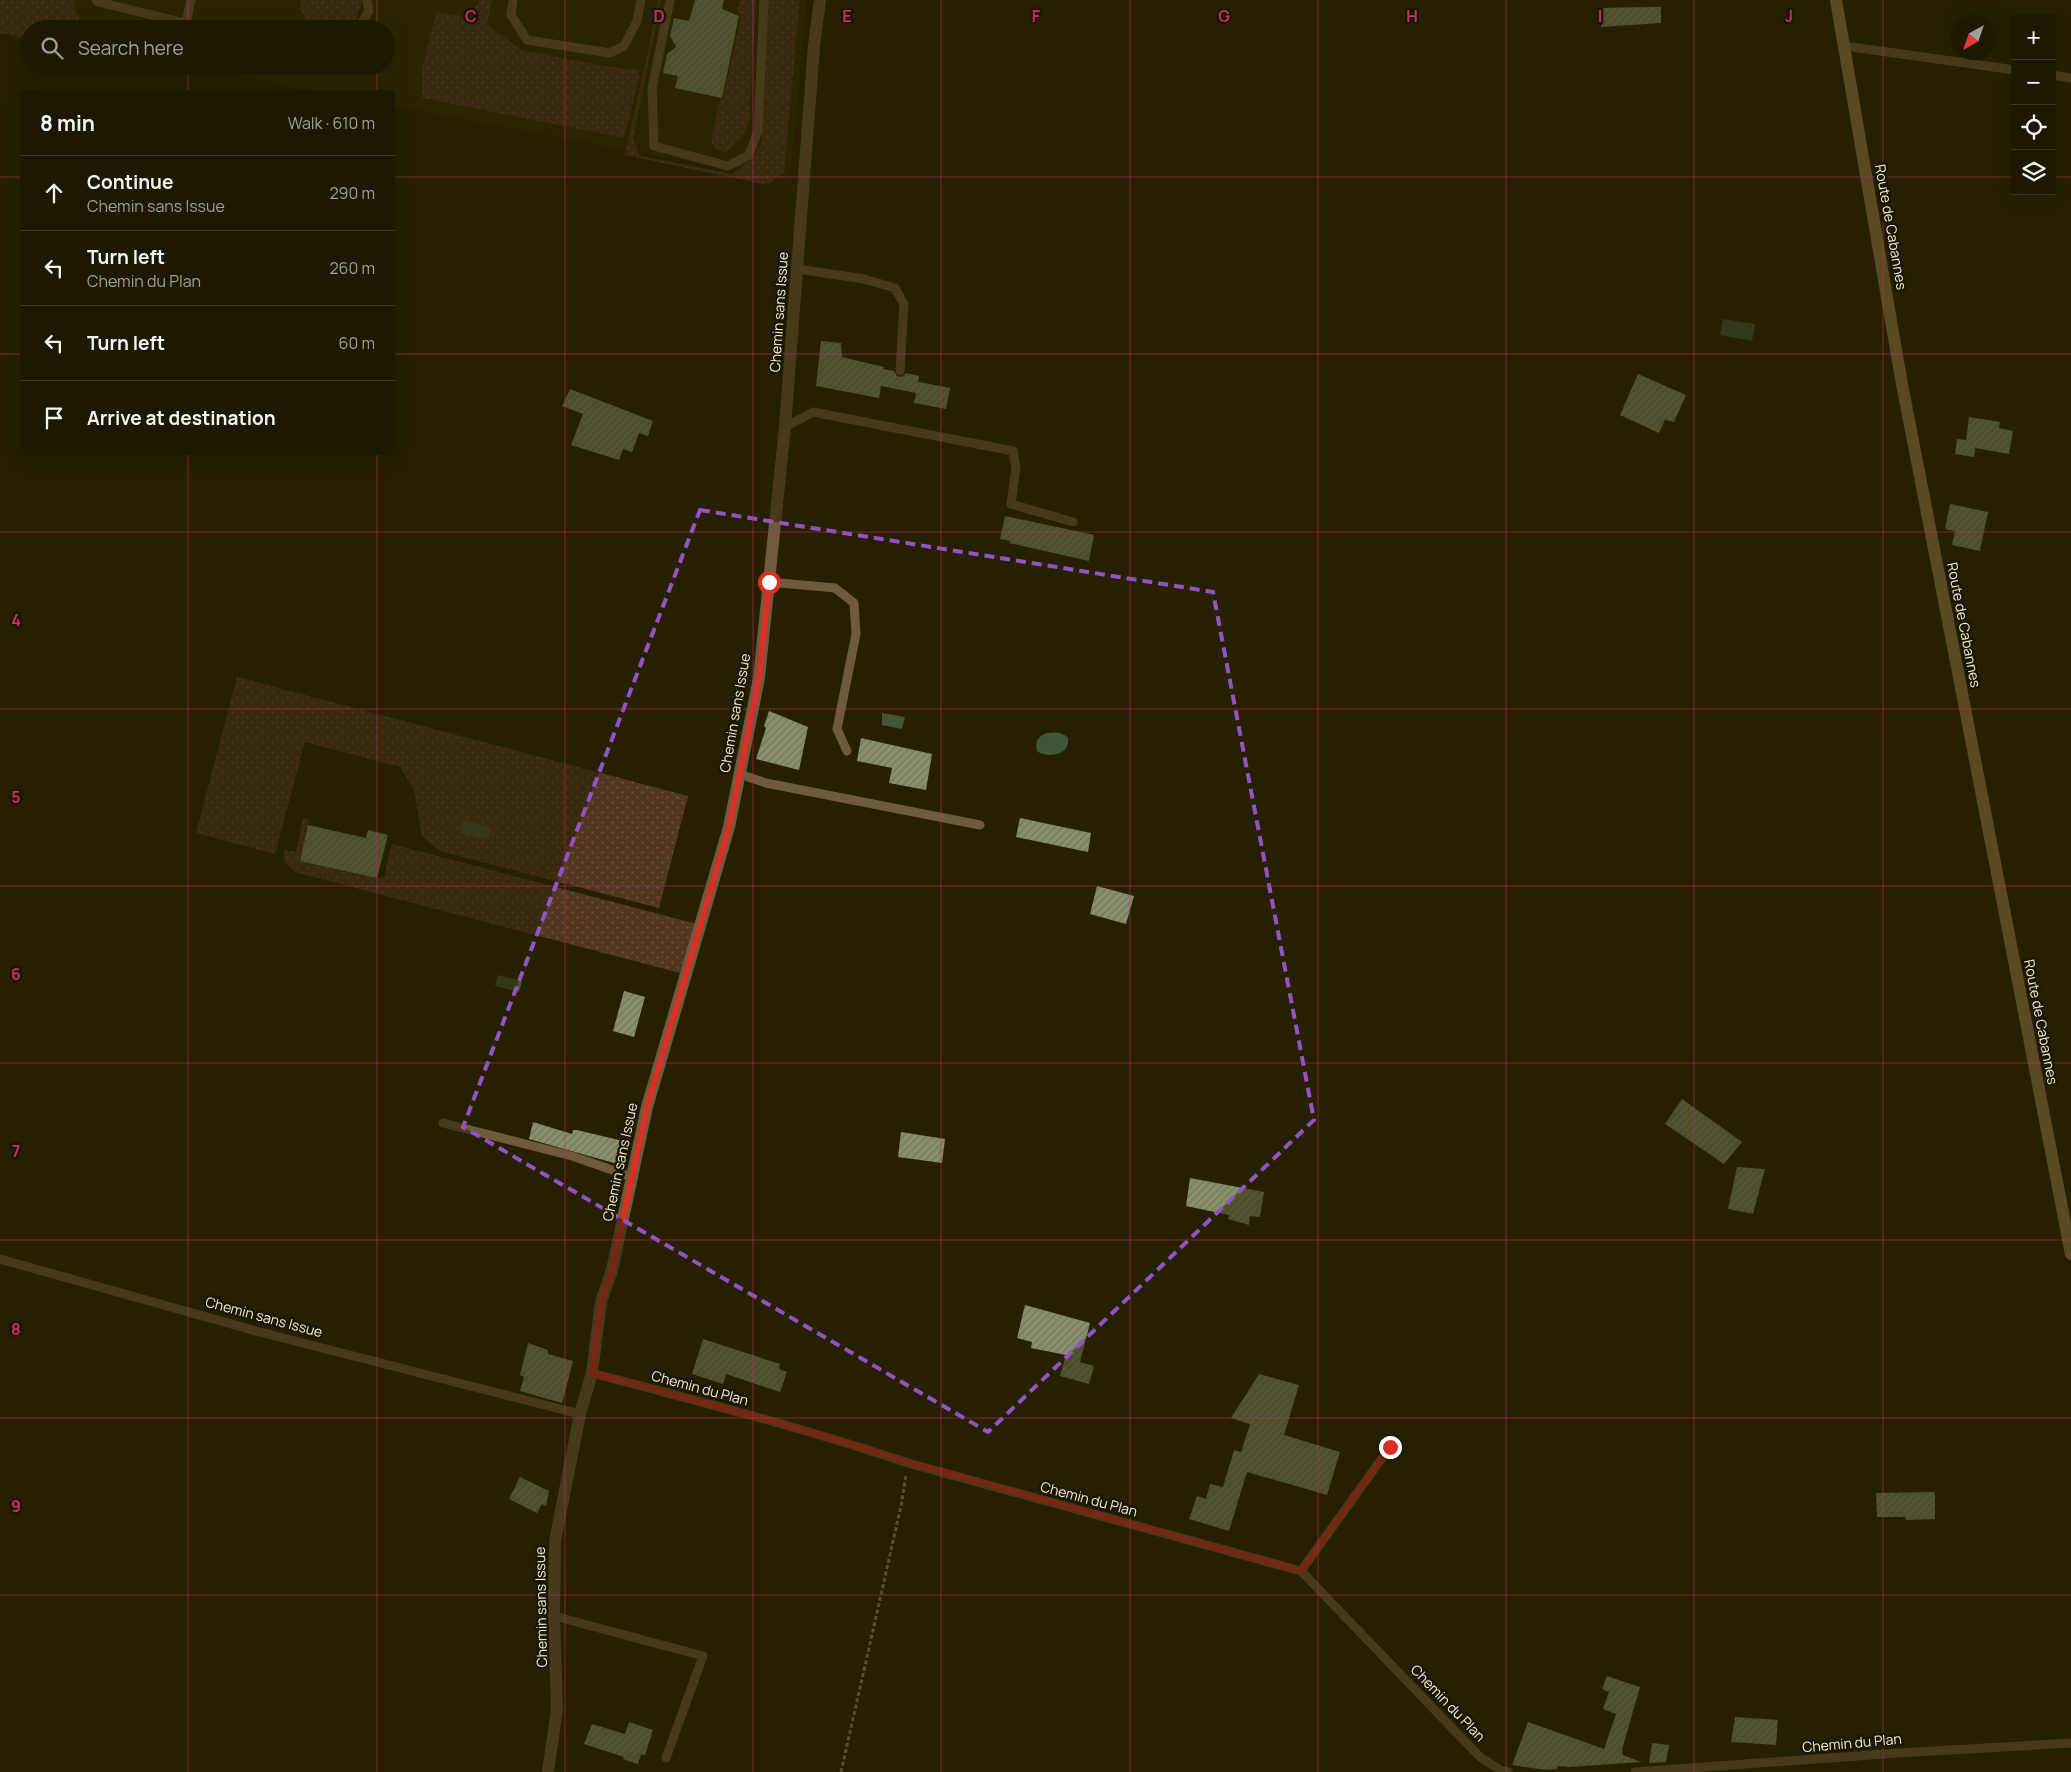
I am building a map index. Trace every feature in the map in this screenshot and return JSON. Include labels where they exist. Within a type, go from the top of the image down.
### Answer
[{"type":"main road","name":"Route de Cabannes","points":[[1836,0],[1901,379],[2071,1254]]},
{"type":"street","name":"Chemin sans Issue","points":[[548,1772],[558,1709],[554,1616],[555,1541],[580,1414],[592,1373],[601,1302],[612,1270],[647,1107],[729,827],[759,678],[786,427],[814,46],[820,0]]},
{"type":"lane","points":[[96,0],[173,20]]},
{"type":"lane","points":[[187,20],[191,0]]},
{"type":"lane","points":[[363,20],[368,11],[367,0]]},
{"type":"lane","points":[[513,0],[511,15],[527,40],[610,52],[624,46],[636,20],[641,0]]},
{"type":"lane","points":[[670,0],[652,88],[654,146],[728,166],[749,154],[758,131],[764,0]]},
{"type":"lane","points":[[1844,46],[2011,69]]},
{"type":"lane","points":[[2056,76],[2071,78]]},
{"type":"lane","points":[[798,270],[864,279],[895,288],[904,304],[900,370]]},
{"type":"lane","points":[[786,427],[813,412],[1013,451],[1016,468],[1011,504],[1073,522]]},
{"type":"lane","points":[[769,582],[835,588],[854,603],[856,634],[837,729],[847,751]]},
{"type":"lane","points":[[739,774],[766,783],[980,825]]},
{"type":"lane","points":[[443,1124],[572,1156],[632,1177]]},
{"type":"lane","name":"Chemin sans Issue","points":[[0,1259],[256,1331],[580,1414]]},
{"type":"lane","name":"Chemin du Plan","points":[[592,1373],[775,1422],[908,1462],[1301,1571],[1480,1757],[1508,1772]]},
{"type":"lane","points":[[1301,1571],[1390,1447]]},
{"type":"lane","points":[[554,1616],[704,1656],[666,1758]]},
{"type":"lane","name":"Chemin du Plan","points":[[1635,1772],[1898,1753],[2071,1743]]},
{"type":"path","points":[[841,1772],[901,1506],[908,1462]]},
{"type":"highlighted area","points":[[700,510],[1213,592],[1314,1120],[988,1432],[463,1127]]},
{"type":"shaded area","points":[[0,0],[807,0],[790,181],[395,106],[395,90],[311,90],[232,75],[395,75],[395,20],[20,20]]},
{"type":"shaded area","points":[[0,0],[72,0],[80,20],[20,20],[20,37],[0,33]]},
{"type":"shaded area","points":[[301,0],[363,0],[356,20],[306,20],[300,8]]},
{"type":"shaded area","points":[[479,0],[492,0],[487,24],[521,50],[605,66],[638,70],[639,79],[624,138],[422,98],[422,69],[436,12],[465,17],[477,5]]},
{"type":"shaded area","points":[[659,0],[661,0],[633,139],[640,156],[732,174],[754,157],[762,143],[768,0],[800,0],[784,172],[770,183],[763,184],[625,155]]},
{"type":"shaded area","points":[[740,0],[756,0],[749,123],[742,137],[727,152],[724,152],[717,149],[711,141],[720,100],[723,99],[741,17],[737,10]]},
{"type":"shaded area","points":[[1723,319],[1755,324],[1752,341],[1720,335]]},
{"type":"shaded area","points":[[237,677],[688,796],[659,908],[440,851],[422,836],[414,790],[400,767],[305,742],[275,854],[196,833]]},
{"type":"shaded area","points":[[882,713],[905,717],[902,729],[882,725]]},
{"type":"shaded area","points":[[1047,733],[1059,733],[1068,738],[1068,744],[1062,752],[1046,755],[1037,751],[1036,745],[1038,740]]},
{"type":"shaded area","points":[[303,818],[309,820],[300,861],[377,878],[384,877],[392,844],[697,924],[684,974],[295,872],[289,867],[284,854],[285,850],[296,852]]},
{"type":"shaded area","points":[[464,820],[491,828],[488,840],[460,833]]},
{"type":"shaded area","points":[[498,975],[522,981],[519,992],[495,986]]},
{"type":"building","points":[[695,0],[724,0],[722,9],[739,16],[722,98],[675,88],[678,76],[663,73],[667,54],[676,47],[670,36],[674,18],[689,21]]},
{"type":"building","points":[[1661,7],[1661,23],[1601,27],[1601,8]]},
{"type":"building","points":[[821,341],[841,343],[842,357],[884,367],[883,369],[894,371],[897,376],[902,377],[906,373],[919,376],[918,385],[919,382],[950,388],[946,409],[914,403],[916,393],[881,386],[879,398],[816,386]]},
{"type":"building","points":[[1638,374],[1686,395],[1674,422],[1665,420],[1659,433],[1620,415]]},
{"type":"building","points":[[570,389],[653,421],[648,436],[639,433],[632,452],[623,449],[619,460],[571,445],[583,414],[562,406]]},
{"type":"building","points":[[1969,417],[2000,422],[1999,428],[2013,431],[2009,454],[1975,448],[1974,457],[1955,454],[1957,439],[1966,440]]},
{"type":"building","points":[[1950,504],[1988,512],[1980,551],[1952,545],[1955,531],[1945,529]]},
{"type":"building","points":[[1005,516],[1094,535],[1089,561],[1009,543],[1010,541],[1000,539]]},
{"type":"building","points":[[769,711],[808,727],[799,770],[756,759],[766,728],[764,726]]},
{"type":"building","points":[[861,738],[932,754],[926,790],[889,783],[892,768],[857,761]]},
{"type":"building","points":[[1020,818],[1091,833],[1088,852],[1016,837]]},
{"type":"building","points":[[308,825],[366,838],[368,830],[388,835],[377,878],[300,861]]},
{"type":"building","points":[[1097,886],[1134,896],[1126,924],[1090,914]]},
{"type":"building","points":[[624,991],[645,997],[634,1037],[613,1031]]},
{"type":"building","points":[[1682,1099],[1742,1142],[1724,1164],[1665,1124]]},
{"type":"building","points":[[533,1122],[572,1134],[573,1130],[577,1130],[627,1142],[621,1165],[529,1139]]},
{"type":"building","points":[[901,1132],[945,1139],[942,1163],[898,1157]]},
{"type":"building","points":[[1737,1167],[1765,1169],[1753,1214],[1728,1209]]},
{"type":"building","points":[[1190,1178],[1264,1192],[1260,1217],[1250,1216],[1249,1225],[1228,1219],[1229,1215],[1186,1206]]},
{"type":"building","points":[[1025,1305],[1090,1323],[1080,1362],[1094,1366],[1089,1384],[1060,1376],[1066,1355],[1031,1348],[1032,1342],[1017,1338]]},
{"type":"building","points":[[703,1339],[780,1364],[779,1369],[787,1372],[780,1392],[726,1374],[723,1384],[692,1374]]},
{"type":"building","points":[[528,1343],[548,1350],[548,1354],[573,1361],[562,1403],[520,1391],[524,1377],[520,1375]]},
{"type":"building","points":[[1259,1374],[1299,1385],[1284,1435],[1340,1452],[1327,1495],[1247,1472],[1229,1531],[1189,1519],[1197,1496],[1206,1499],[1210,1484],[1223,1487],[1234,1450],[1241,1452],[1250,1424],[1231,1418]]},
{"type":"building","points":[[520,1477],[549,1491],[546,1506],[542,1504],[537,1513],[509,1499]]},
{"type":"building","points":[[1935,1492],[1935,1519],[1906,1520],[1905,1517],[1877,1517],[1876,1493]]},
{"type":"building","points":[[1607,1676],[1640,1687],[1622,1750],[1623,1755],[1641,1762],[1570,1767],[1558,1766],[1557,1769],[1545,1770],[1512,1765],[1528,1722],[1604,1749],[1616,1714],[1603,1709],[1609,1692],[1602,1689]]},
{"type":"building","points":[[1735,1717],[1778,1720],[1776,1745],[1731,1742]]},
{"type":"building","points":[[629,1722],[653,1730],[645,1755],[641,1754],[638,1764],[623,1759],[624,1757],[584,1744],[592,1724],[625,1734]]},
{"type":"building","points":[[1652,1743],[1669,1745],[1666,1762],[1649,1763]]},
{"type":"route","points":[[769,582],[759,678],[729,827],[647,1107],[612,1270],[601,1302],[592,1373],[756,1417],[908,1462],[1301,1571],[1390,1447]]}]
